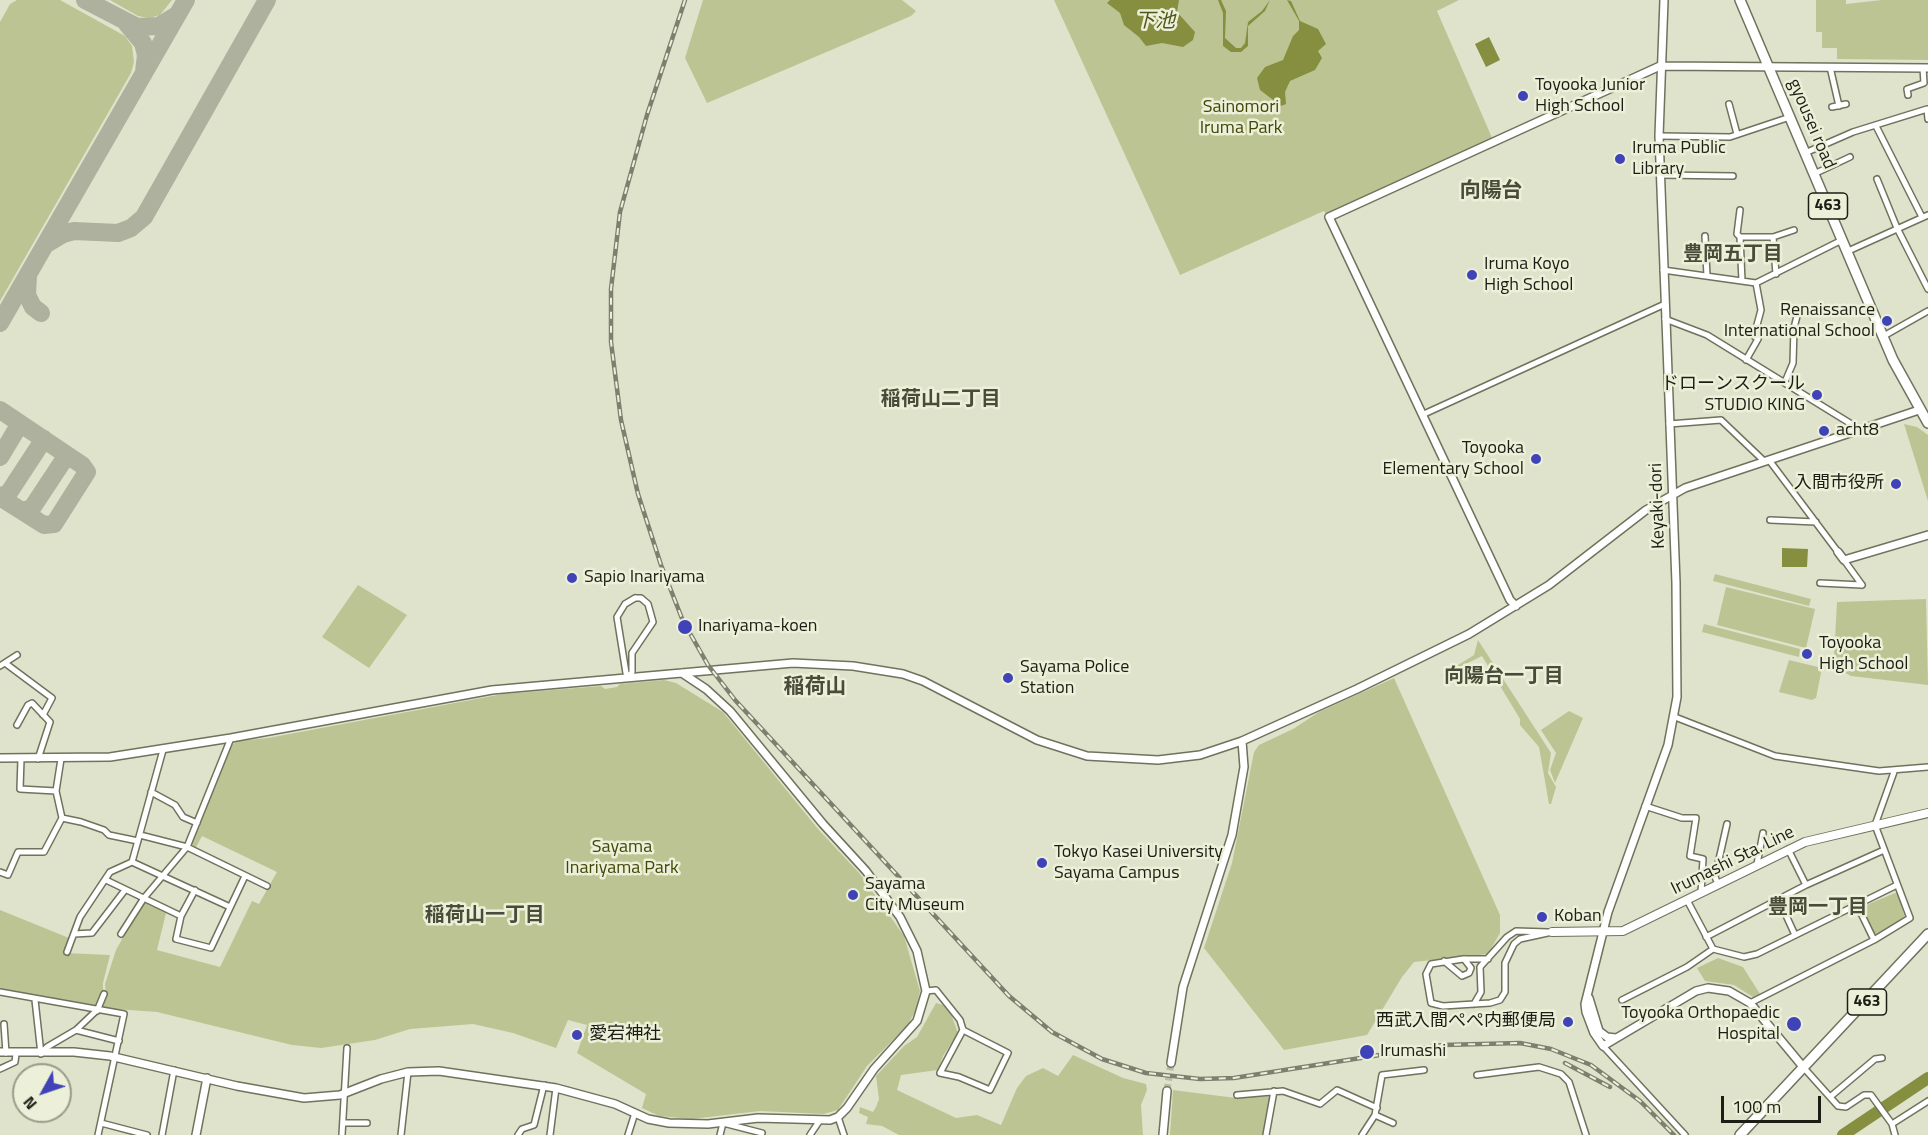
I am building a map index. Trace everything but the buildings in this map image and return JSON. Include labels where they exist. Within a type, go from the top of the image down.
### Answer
[{"type":"highway","name":"gyousei road","points":[[1740,0],[1882,337],[1919,410],[1928,423]]},
{"type":"highway","name":"463","points":[[1740,1135],[1928,934]]},
{"type":"main road","name":"Irumashi Sta. Line","points":[[1552,932],[1602,933],[1630,928],[1788,849],[1821,837],[1928,813]]},
{"type":"street","name":"Keyaki-dori","points":[[1603,1046],[1588,1020],[1585,1004],[1589,998],[1602,933],[1668,745],[1675,717],[1678,665],[1659,136],[1664,0]]},
{"type":"street","points":[[1516,606],[1510,600],[1329,217],[1660,66],[1926,68],[1924,83],[1907,89],[1908,95]]},
{"type":"street","points":[[1830,67],[1839,106]]},
{"type":"street","points":[[1729,104],[1737,134]]},
{"type":"street","points":[[1805,153],[1853,132],[1927,109],[1928,119]]},
{"type":"street","points":[[1659,136],[1702,138],[1737,134],[1790,117]]},
{"type":"street","points":[[1846,252],[1925,216],[1876,126]]},
{"type":"street","points":[[1814,174],[1850,157]]},
{"type":"street","points":[[1660,175],[1733,176]]},
{"type":"street","points":[[1877,179],[1897,228],[1928,289]]},
{"type":"street","points":[[1740,210],[1737,234],[1740,237],[1742,281]]},
{"type":"street","points":[[1740,237],[1773,237],[1794,230]]},
{"type":"street","points":[[1705,236],[1707,276]]},
{"type":"street","points":[[1773,237],[1776,274]]},
{"type":"street","points":[[1663,270],[1756,283],[1842,240]]},
{"type":"street","points":[[1746,360],[1758,339],[1754,336],[1761,310],[1756,283]]},
{"type":"street","points":[[1424,414],[1665,304]]},
{"type":"street","points":[[1882,337],[1928,311]]},
{"type":"street","points":[[1785,382],[1792,363],[1794,328],[1798,312]]},
{"type":"street","points":[[1665,320],[1707,335],[1861,430]]},
{"type":"street","points":[[0,758],[110,757],[231,738],[475,692],[793,663],[854,666],[903,674],[923,681],[1031,738],[1088,756],[1137,760],[1174,759],[1215,752],[1434,652],[1516,606],[1671,494],[1919,410]]},
{"type":"street","points":[[1669,423],[1721,420],[1766,461],[1862,585],[1820,584]]},
{"type":"street","points":[[1770,520],[1815,522]]},
{"type":"street","points":[[1844,561],[1928,535]]},
{"type":"street","points":[[641,598],[648,604],[653,622],[634,649],[632,672],[629,677],[626,672],[617,617],[629,601],[641,598]]},
{"type":"street","points":[[17,655],[2,664],[52,698],[43,715]]},
{"type":"street","points":[[4,1024],[3,1053],[74,1052],[116,1058],[290,1097],[315,1098],[345,1093],[408,1072],[439,1071],[544,1085],[615,1104],[635,1113],[669,1123],[723,1123],[758,1118],[820,1120],[838,1117],[881,1060],[910,1031],[923,1007],[926,991],[914,945],[900,917],[883,893],[730,711],[706,689],[682,673]]},
{"type":"street","points":[[17,724],[28,705],[32,703],[50,722],[38,759]]},
{"type":"street","points":[[1675,717],[1775,756],[1894,772],[1928,767]]},
{"type":"street","points":[[121,934],[144,898],[187,847],[231,738]]},
{"type":"street","points":[[1171,1063],[1184,987],[1232,835],[1244,767],[1242,741]]},
{"type":"street","points":[[132,862],[163,750]]},
{"type":"street","points":[[21,759],[20,789],[56,791]]},
{"type":"street","points":[[0,872],[8,875],[18,852],[44,852],[62,818],[56,791],[61,759]]},
{"type":"street","points":[[1750,1003],[1874,940],[1910,918],[1875,825],[1894,772]]},
{"type":"street","points":[[152,792],[175,805],[183,817],[197,823]]},
{"type":"street","points":[[1645,806],[1682,818],[1696,818],[1690,856],[1703,859],[1701,893]]},
{"type":"street","points":[[62,818],[104,830],[109,835],[187,847],[267,886]]},
{"type":"street","points":[[1718,884],[1715,877],[1728,824]]},
{"type":"street","points":[[1757,864],[1763,833]]},
{"type":"street","points":[[1788,849],[1806,885]]},
{"type":"street","points":[[1706,937],[1806,885],[1884,850]]},
{"type":"street","points":[[67,952],[80,917],[110,872],[132,862],[230,907]]},
{"type":"street","points":[[195,890],[181,916],[176,939],[211,948],[245,876]]},
{"type":"street","points":[[106,880],[181,916]]},
{"type":"street","points":[[1687,900],[1713,949],[1735,956],[1748,956],[1897,885]]},
{"type":"street","points":[[74,934],[92,933],[125,890]]},
{"type":"street","points":[[1779,900],[1795,935]]},
{"type":"street","points":[[1857,905],[1874,940]]},
{"type":"street","points":[[1473,1004],[1479,1000],[1481,992],[1480,969],[1508,936],[1516,931],[1552,932]]},
{"type":"street","points":[[1488,959],[1432,963],[1426,970],[1429,1001],[1437,1006],[1490,1004],[1504,996],[1505,963],[1514,944],[1520,939],[1552,932]]},
{"type":"street","points":[[1622,999],[1687,968],[1713,949]]},
{"type":"street","points":[[1444,961],[1462,976],[1469,973],[1471,968],[1463,959]]},
{"type":"street","points":[[1685,1135],[1603,1046],[1702,989],[1729,991],[1750,1003],[1804,1068],[1842,1108],[1864,1095],[1873,1098],[1891,1123],[1895,1135]]},
{"type":"street","points":[[926,991],[936,990],[960,1020],[963,1030],[940,1073],[959,1077],[990,1090],[1008,1053],[963,1030]]},
{"type":"street","points":[[0,992],[124,1014],[98,1135]]},
{"type":"street","points":[[1481,992],[1490,1004]]},
{"type":"street","points":[[41,1054],[47,1047],[76,1030],[97,1011],[104,994]]},
{"type":"street","name":"Keyaki-dori","points":[[1589,998],[1594,1020],[1601,1034],[1611,1038],[1622,1035]]},
{"type":"street","points":[[35,1000],[41,1054]]},
{"type":"street","points":[[76,1030],[118,1041]]},
{"type":"street","points":[[342,1135],[347,1048]]},
{"type":"street","points":[[0,1069],[15,1062],[16,1054]]},
{"type":"street","points":[[1830,1097],[1875,1059],[1882,1058]]},
{"type":"street","points":[[1478,1075],[1539,1067],[1561,1074],[1569,1082],[1586,1135]]},
{"type":"street","points":[[162,1135],[174,1070]]},
{"type":"street","points":[[1362,1135],[1375,1115],[1382,1075],[1424,1070]]},
{"type":"street","points":[[401,1135],[408,1072]]},
{"type":"street","points":[[196,1135],[207,1078]]},
{"type":"street","points":[[518,1135],[522,1129],[534,1125],[544,1085]]},
{"type":"street","points":[[550,1135],[556,1088]]},
{"type":"street","points":[[1237,1095],[1282,1091],[1320,1104],[1337,1090],[1377,1108]]},
{"type":"street","points":[[1163,1135],[1167,1091]]},
{"type":"street","points":[[1266,1135],[1274,1091]]},
{"type":"street","points":[[1891,1123],[1928,1101]]},
{"type":"street","points":[[628,1135],[635,1113]]},
{"type":"street","points":[[1375,1115],[1393,1123]]},
{"type":"street","points":[[838,1117],[844,1135]]},
{"type":"street","points":[[810,1135],[820,1120]]},
{"type":"street","points":[[101,1123],[147,1135]]},
{"type":"street","points":[[343,1123],[367,1123]]},
{"type":"street","points":[[723,1123],[762,1132]]},
{"type":"street","points":[[720,1135],[723,1123]]},
{"type":"green space","points":[[17,0],[60,0],[125,36],[132,46],[134,62],[131,73],[0,301],[0,22],[10,4]]},
{"type":"green space","points":[[110,0],[172,0],[160,15],[149,18],[138,16]]},
{"type":"green space","points":[[703,0],[902,0],[916,11],[911,16],[707,103],[685,58]]},
{"type":"green space","name":"Sainomori Iruma Park","points":[[1054,0],[1459,0],[1437,11],[1493,140],[1328,217],[1324,211],[1180,275]]},
{"type":"green space","points":[[1816,0],[1846,0],[1846,4],[1882,0],[1928,0],[1928,60],[1837,59],[1837,48],[1822,48],[1822,32],[1816,32]]},
{"type":"green space","points":[[1904,424],[1917,427],[1928,435],[1928,501]]},
{"type":"green space","points":[[1715,574],[1811,599],[1809,606],[1713,581]]},
{"type":"green space","points":[[358,585],[407,615],[369,668],[322,637]]},
{"type":"green space","points":[[1726,587],[1815,609],[1806,648],[1717,625]]},
{"type":"green space","points":[[1926,599],[1928,685],[1851,676],[1840,670],[1834,658],[1837,602]]},
{"type":"green space","points":[[1704,624],[1800,649],[1799,657],[1702,632]]},
{"type":"green space","points":[[1478,640],[1551,753],[1548,773],[1556,787],[1551,804],[1549,804],[1539,747],[1520,725],[1520,719],[1482,656],[1439,677],[1474,655]]},
{"type":"green space","points":[[1789,660],[1822,668],[1816,698],[1812,700],[1779,692]]},
{"type":"green space","points":[[1394,678],[1500,915],[1500,933],[1488,954],[1414,962],[1402,977],[1367,1035],[1284,1050],[1204,948],[1232,863],[1254,752],[1259,745],[1293,729],[1319,712]]},
{"type":"green space","name":"Sayama Inariyama Park","points":[[664,680],[676,683],[723,712],[818,829],[860,874],[904,936],[920,991],[916,1009],[908,1025],[867,1066],[838,1110],[823,1114],[760,1111],[692,1119],[659,1116],[642,1108],[646,1094],[577,1053],[587,1025],[568,1020],[556,1048],[513,1033],[473,1024],[410,1029],[375,1040],[321,1048],[292,1045],[157,1012],[100,1008],[106,997],[105,984],[116,950],[142,904],[146,903],[166,913],[157,950],[220,967],[252,901],[259,904],[277,872],[202,836],[195,849],[191,842],[232,745],[237,741],[268,738],[503,694],[601,686],[605,689],[617,687],[620,684]]},
{"type":"green space","points":[[1569,711],[1583,718],[1555,783],[1550,770],[1556,753],[1541,730]]},
{"type":"green space","points":[[1895,893],[1898,894],[1905,918],[1877,934],[1874,933],[1863,911],[1864,906]]},
{"type":"green space","points":[[0,910],[69,938],[65,953],[110,955],[103,983],[103,993],[96,1009],[0,990]]},
{"type":"green space","points":[[1718,958],[1743,967],[1760,994],[1753,997],[1734,985],[1705,981],[1697,968]]},
{"type":"green space","points":[[936,1003],[943,1005],[951,1014],[958,1033],[943,1056],[938,1070],[901,1075],[897,1090],[956,1118],[977,1115],[1001,1125],[1017,1088],[1026,1076],[1043,1068],[1058,1076],[1073,1055],[1123,1078],[1146,1084],[1147,1090],[1141,1105],[1143,1135],[899,1135],[882,1126],[866,1124],[868,1117],[859,1113],[860,1107],[873,1112],[876,1107],[879,1099],[876,1076],[904,1046],[917,1037]]},
{"type":"green space","points":[[1173,1090],[1236,1098],[1271,1096],[1265,1135],[1170,1135]]},
{"type":"water","name":"下池","points":[[1110,0],[1179,0],[1177,12],[1195,32],[1193,40],[1183,47],[1162,43],[1146,46],[1124,25],[1120,13],[1107,3]]},
{"type":"water","points":[[1218,0],[1221,0],[1226,11],[1225,38],[1236,48],[1241,48],[1245,43],[1248,22],[1262,11],[1270,0],[1265,11],[1248,26],[1248,46],[1241,52],[1231,52],[1223,46],[1223,13]]},
{"type":"water","points":[[1287,0],[1291,1],[1300,21],[1318,29],[1326,44],[1318,51],[1322,58],[1315,70],[1290,81],[1285,92],[1286,104],[1281,106],[1260,90],[1257,78],[1265,67],[1283,60],[1293,36],[1299,30],[1299,21]]},
{"type":"water","points":[[1489,37],[1500,60],[1486,67],[1475,44]]},
{"type":"water","points":[[1782,548],[1808,549],[1807,567],[1782,567]]},
{"type":"waterway","points":[[1843,1135],[1928,1078]]},
{"type":"taxiway","points":[[85,0],[137,27],[159,26],[177,15]]},
{"type":"taxiway","points":[[0,323],[186,0]]},
{"type":"taxiway","points":[[48,243],[63,234],[74,231],[118,233],[131,228],[144,217],[267,0]]},
{"type":"taxiway","points":[[127,24],[143,43],[146,55],[144,72]]},
{"type":"taxiway","points":[[28,276],[27,295],[33,307],[41,313]]},
{"type":"taxiway","points":[[0,410],[67,455],[32,508],[22,511]]},
{"type":"taxiway","points":[[0,457],[18,427],[15,420],[9,416]]},
{"type":"taxiway","points":[[0,496],[8,494],[44,439]]},
{"type":"taxiway","points":[[0,497],[44,525],[54,524],[87,472],[82,465],[67,455]]},
{"type":"tunnel","points":[[1167,1091],[1171,1063]]},
{"type":"railway","points":[[685,0],[647,115],[620,212],[611,289],[611,342],[621,420],[638,494],[661,565],[683,621],[708,665],[735,700],[1009,996],[1052,1032],[1102,1059],[1146,1073],[1200,1079],[1234,1078],[1443,1045],[1520,1043],[1551,1049],[1591,1065],[1640,1101],[1674,1135]]},
{"type":"railway","points":[[1565,1063],[1610,1087]]},
{"type":"place","name":"Toyooka Junior High School","points":[[1523,96]]},
{"type":"place","name":"Iruma Public Library","points":[[1620,159]]},
{"type":"place","name":"Iruma Koyo High School","points":[[1472,275]]},
{"type":"place","name":"Renaissance International School","points":[[1887,321]]},
{"type":"place","name":"ドローンスクール STUDIO KING","points":[[1817,395]]},
{"type":"place","name":"acht8","points":[[1824,431]]},
{"type":"place","name":"Toyooka Elementary School","points":[[1536,459]]},
{"type":"place","name":"入間市役所","points":[[1896,484]]},
{"type":"place","name":"Sapio Inariyama","points":[[572,578]]},
{"type":"place","name":"Inariyama-koen","points":[[685,627]]},
{"type":"place","name":"Toyooka High School","points":[[1807,654]]},
{"type":"place","name":"Sayama Police Station","points":[[1008,678]]},
{"type":"place","name":"Tokyo Kasei University Sayama Campus","points":[[1042,863]]},
{"type":"place","name":"Sayama City Museum","points":[[853,895]]},
{"type":"place","name":"Koban","points":[[1542,917]]},
{"type":"place","name":"西武入間ぺぺ内郵便局","points":[[1568,1022]]},
{"type":"place","name":"Toyooka Orthopaedic Hospital","points":[[1794,1024]]},
{"type":"place","name":"愛宕神社","points":[[577,1035]]},
{"type":"place","name":"Irumashi","points":[[1367,1052]]},
{"type":"district","name":"向陽台","points":[[1491,192]]},
{"type":"district","name":"豊岡五丁目","points":[[1733,255]]},
{"type":"district","name":"稲荷山二丁目","points":[[941,400]]},
{"type":"district","name":"向陽台一丁目","points":[[1504,677]]},
{"type":"district","name":"稲荷山","points":[[815,688]]},
{"type":"district","name":"豊岡一丁目","points":[[1818,908]]},
{"type":"district","name":"稲荷山一丁目","points":[[485,916]]}]
